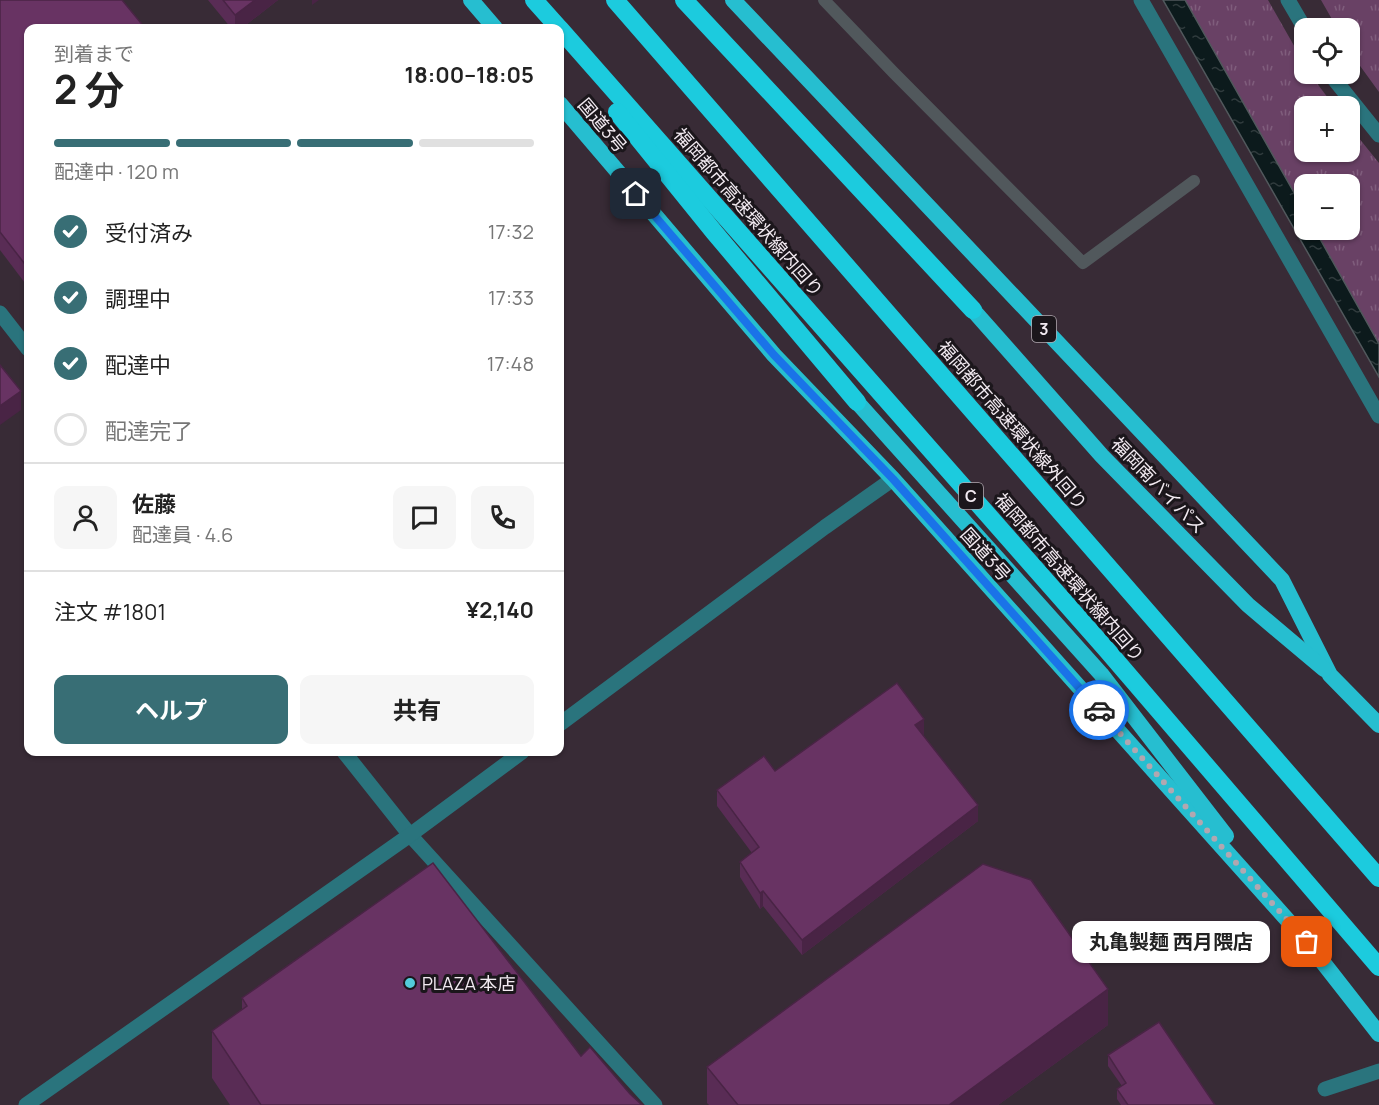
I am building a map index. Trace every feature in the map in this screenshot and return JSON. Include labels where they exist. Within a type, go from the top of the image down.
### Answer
[{"type":"highway","points":[[471,0],[492,24]]},
{"type":"highway","points":[[527,0],[547,24]]},
{"type":"highway","name":"福岡都市高速環状線内回り","points":[[534,0],[555,24]]},
{"type":"highway","name":"福岡都市高速環状線外回り","points":[[615,0],[1379,878]]},
{"type":"highway","points":[[684,0],[973,310]]},
{"type":"highway","name":"3","points":[[733,0],[1282,580],[1330,675],[1379,725]]},
{"type":"highway","name":"福岡都市高速環状線内回り","points":[[564,35],[1106,649],[1379,967]]},
{"type":"highway","points":[[564,45],[714,232],[857,402],[1101,674],[1307,942]]},
{"type":"highway","name":"国道3号","points":[[564,109],[774,355],[893,479],[1307,942],[1379,1034]]},
{"type":"highway","name":"福岡南バイパス","points":[[973,310],[1102,456],[1248,605],[1330,675]]},
{"type":"street","points":[[1141,0],[1379,416]]},
{"type":"street","points":[[1288,0],[1299,18]]},
{"type":"street","points":[[1338,84],[1379,135]]},
{"type":"street","points":[[0,313],[24,344]]},
{"type":"street","points":[[564,721],[893,479]]},
{"type":"street","points":[[347,756],[410,835],[655,1105]]},
{"type":"street","points":[[26,1105],[410,835],[517,756]]},
{"type":"street","points":[[1325,1089],[1379,1071]]},
{"type":"green space","points":[[1163,0],[1268,0],[1294,46],[1294,84],[1318,84],[1326,96],[1294,96],[1294,162],[1360,162],[1360,139],[1379,163],[1379,377],[1301,240],[1360,240],[1360,174],[1294,174],[1294,229]]},
{"type":"green space","points":[[1321,0],[1379,0],[1379,92],[1360,66],[1360,18],[1331,18]]},
{"type":"water","points":[[1163,0],[1185,0],[1294,193],[1294,229]]},
{"type":"water","points":[[1301,240],[1321,240],[1379,344],[1379,377]]},
{"type":"building","points":[[0,0],[122,0],[142,24],[24,24],[24,263],[0,232]]},
{"type":"building","points":[[223,0],[255,0],[235,15]]},
{"type":"building","points":[[0,365],[21,391],[0,406]]},
{"type":"building","points":[[897,683],[924,719],[915,725],[978,805],[802,940],[763,891],[760,893],[740,862],[759,847],[717,790],[764,756],[775,771]]},
{"type":"building","name":"PLAZA 本店","points":[[433,863],[581,1056],[590,1047],[642,1105],[261,1105],[212,1031],[247,1006],[242,998]]},
{"type":"building","points":[[983,864],[1031,880],[1108,989],[949,1105],[738,1105],[707,1067]]},
{"type":"building","points":[[1159,1022],[1215,1105],[1128,1105],[1117,1089],[1126,1083],[1108,1055]]},
{"type":"waterway","points":[[824,0],[1083,263],[1194,181]]},
{"type":"way so far","points":[[1099,710],[1307,942]]},
{"type":"place","name":"丸亀製麺 西月隈店","points":[[1307,942]]},
{"type":"place","name":"PLAZA 本店","points":[[410,983]]},
{"type":"route","points":[[636,194],[774,355],[893,479],[1099,710]]}]
